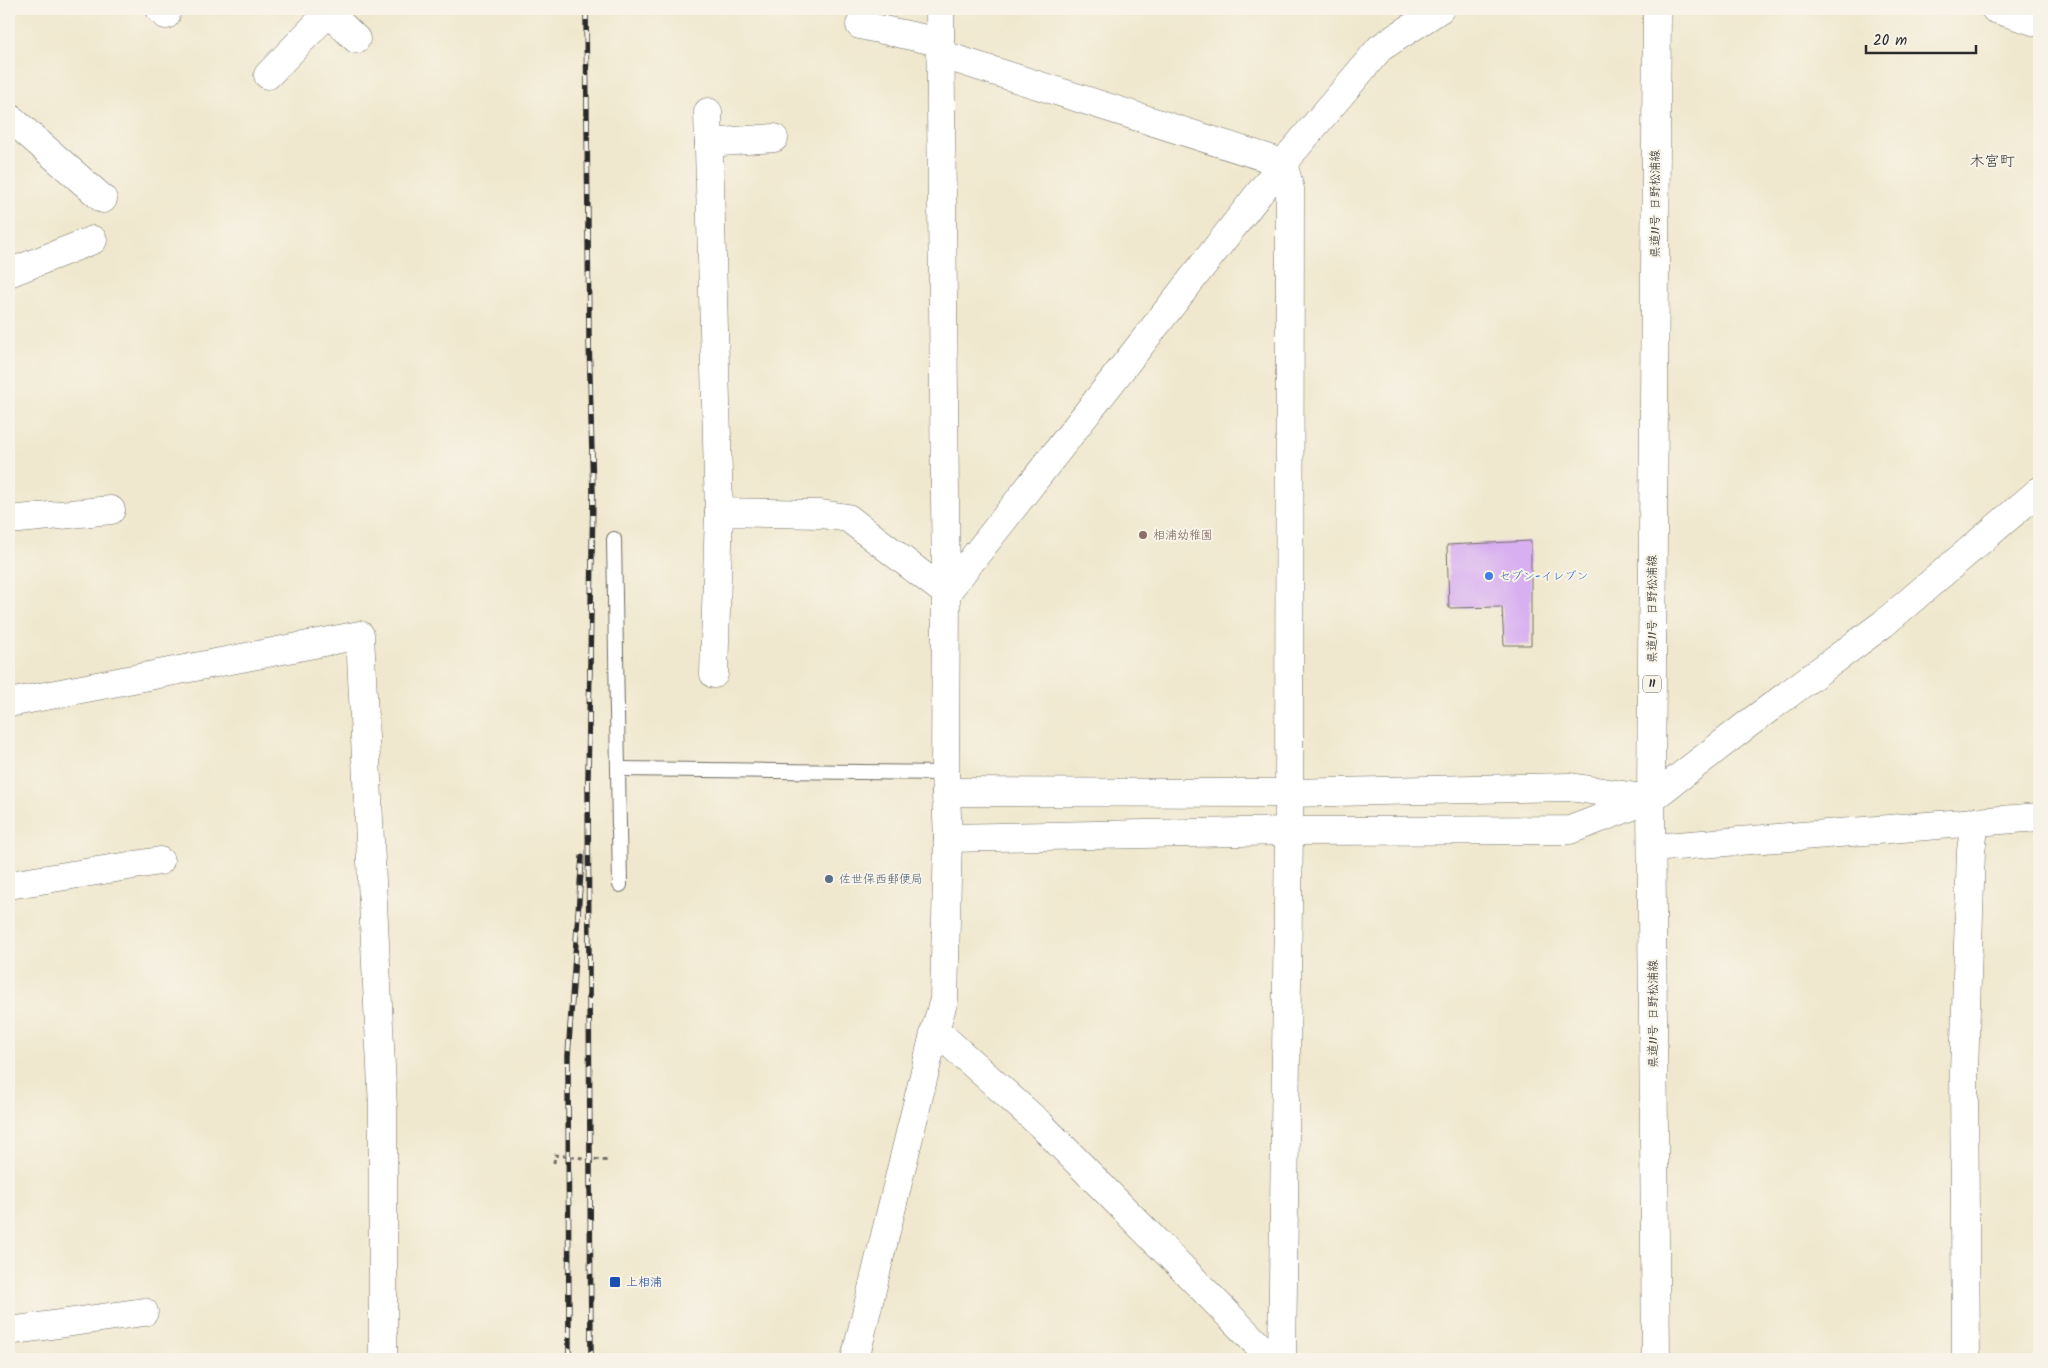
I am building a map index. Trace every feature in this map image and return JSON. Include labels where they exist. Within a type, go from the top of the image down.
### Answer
[{"type":"street","points":[[855,1359],[935,1030],[944,1000],[948,838],[945,783],[946,593],[940,9]]},
{"type":"street","points":[[946,593],[1283,164],[1380,48],[1440,9]]},
{"type":"street","name":"県道11号 日野松浦線","points":[[1656,1359],[1651,799],[1657,9]]},
{"type":"street","points":[[1995,9],[2039,23]]},
{"type":"street","points":[[268,75],[327,10],[356,39]]},
{"type":"street","points":[[860,25],[940,48],[1283,164]]},
{"type":"street","points":[[708,112],[719,512],[714,674]]},
{"type":"street","points":[[9,117],[104,199]]},
{"type":"street","points":[[708,143],[774,138]]},
{"type":"street","points":[[1282,1359],[1288,831],[1290,189],[1283,164]]},
{"type":"street","points":[[9,273],[92,240]]},
{"type":"street","points":[[948,838],[1288,831],[1570,830],[1651,799],[1883,624],[2039,492]]},
{"type":"street","points":[[9,520],[111,510]]},
{"type":"street","points":[[719,512],[821,514],[848,518],[946,593]]},
{"type":"street","points":[[9,703],[360,635],[383,1108],[383,1359]]},
{"type":"street","points":[[945,783],[1288,793],[1570,787],[1651,799]]},
{"type":"street","points":[[1652,848],[2039,817]]},
{"type":"street","points":[[1966,1359],[1964,1072],[1971,851],[1975,821]]},
{"type":"street","points":[[9,885],[160,861]]},
{"type":"street","points":[[935,1030],[1041,1125],[1272,1359]]},
{"type":"street","points":[[9,1331],[144,1312]]},
{"type":"lane","points":[[614,539],[620,885]]},
{"type":"lane","points":[[618,769],[945,783]]},
{"type":"path","points":[[554,1163],[555,1155],[610,1161]]},
{"type":"building","name":"セブン-イレブン","points":[[1531,541],[1531,645],[1504,645],[1502,607],[1449,608],[1447,545]]},
{"type":"railway","points":[[586,9],[589,338],[593,495],[588,778],[591,1359]]},
{"type":"railway","points":[[569,1359],[568,1056],[582,857]]},
{"type":"place","name":"相浦幼稚園","points":[[1143,535]]},
{"type":"place","name":"セブン-イレブン","points":[[1489,576]]},
{"type":"place","name":"佐世保西郵便局","points":[[829,879]]},
{"type":"place","name":"上相浦","points":[[615,1282]]},
{"type":"district","name":"木宮町","points":[[1992,162]]}]
